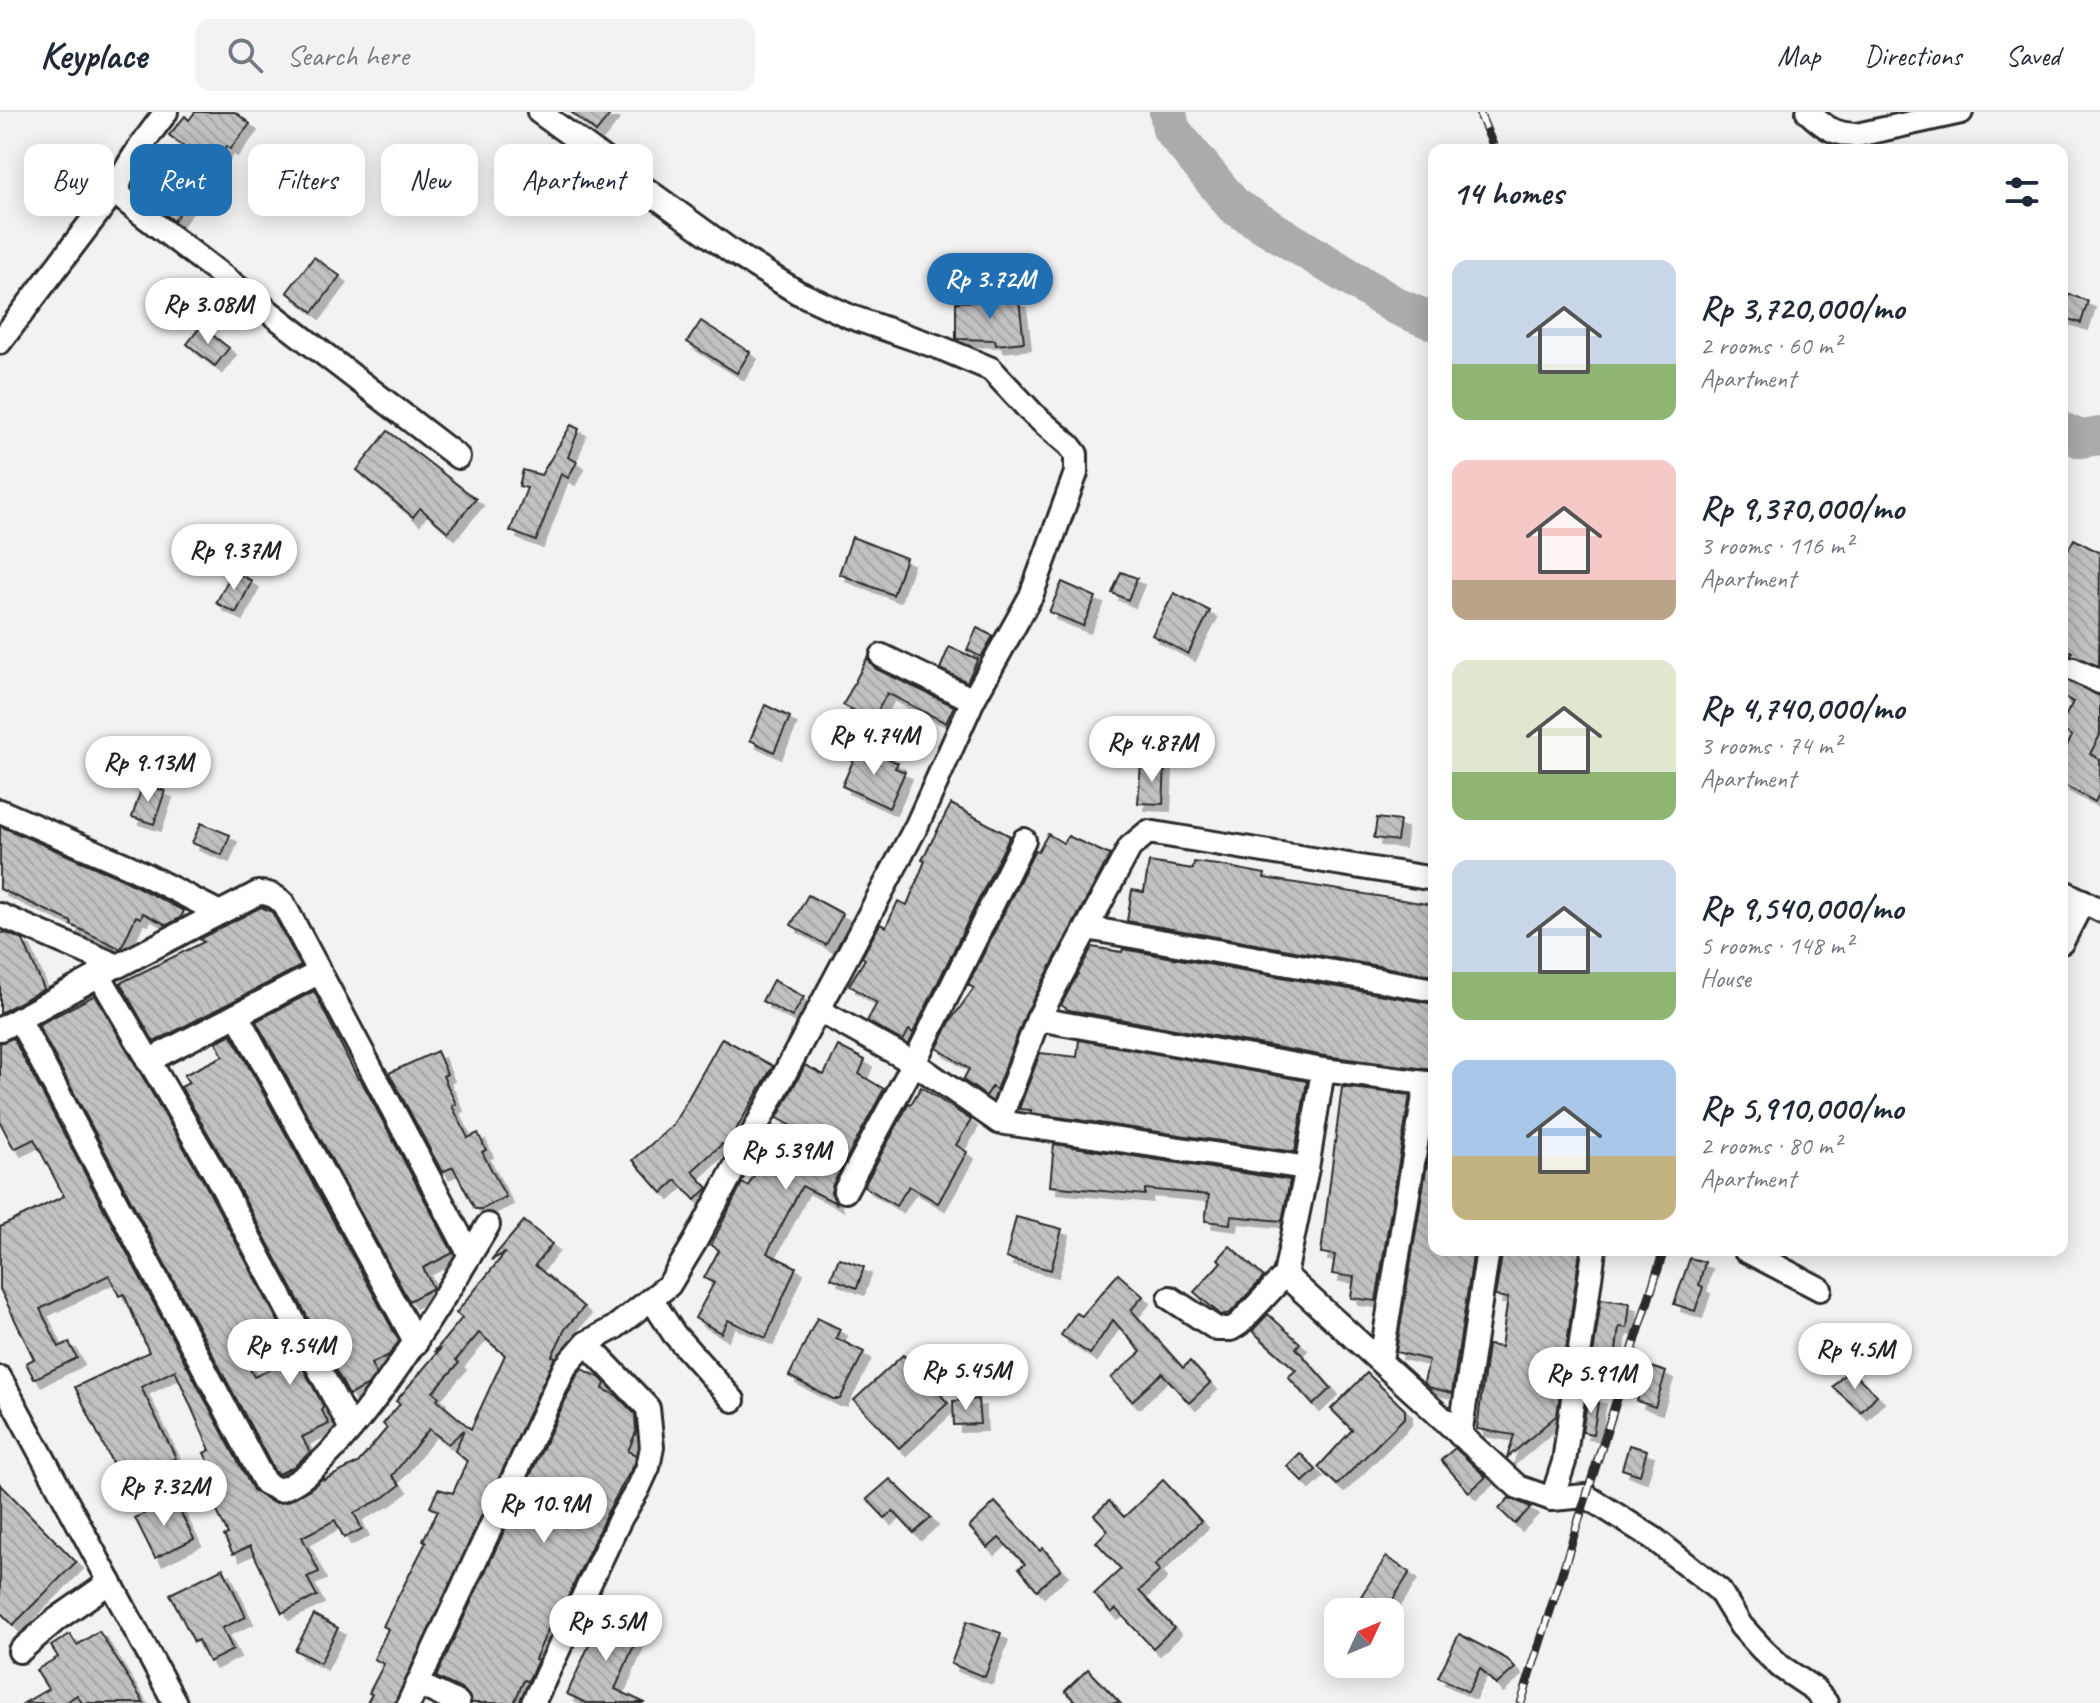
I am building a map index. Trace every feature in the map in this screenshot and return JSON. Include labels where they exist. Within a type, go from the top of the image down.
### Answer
[{"type":"street","points":[[0,342],[119,185],[139,148],[166,112]]},
{"type":"street","points":[[458,1703],[414,1694],[565,1367],[586,1343],[614,1328],[669,1285],[685,1261],[917,825],[973,700],[1031,596],[1076,473],[1076,454],[991,369],[851,317],[797,292],[731,251],[539,112]]},
{"type":"street","points":[[1808,112],[1825,128],[1843,135],[1857,135],[1910,118],[1961,112]]},
{"type":"street","points":[[119,185],[119,192],[125,201],[142,216],[458,457]]},
{"type":"street","points":[[882,656],[973,700]]},
{"type":"street","points":[[2073,669],[2100,682]]},
{"type":"street","points":[[0,811],[128,866],[218,912]]},
{"type":"street","points":[[999,1122],[1038,1019],[1130,847],[1148,832],[1428,878]]},
{"type":"street","points":[[845,1191],[914,1063],[1024,840]]},
{"type":"street","points":[[470,1255],[283,903],[276,896],[258,893],[218,912],[9,1024],[265,1483],[279,1490],[299,1482],[351,1429],[416,1343],[470,1255],[488,1225]]},
{"type":"street","points":[[2068,894],[2092,906],[2068,935]]},
{"type":"street","points":[[0,915],[108,970],[148,1061],[217,1177],[351,1429]]},
{"type":"street","points":[[1087,928],[1428,989]]},
{"type":"street","points":[[148,1061],[320,972]]},
{"type":"street","points":[[820,1011],[914,1063],[999,1122],[1307,1168]]},
{"type":"street","points":[[237,1015],[416,1343]]},
{"type":"street","points":[[1038,1019],[1323,1070],[1428,1084]]},
{"type":"street","points":[[1170,1298],[1217,1329],[1224,1330],[1239,1324],[1285,1275],[1323,1070]]},
{"type":"street","points":[[1381,1360],[1428,1095]]},
{"type":"street","points":[[1460,1435],[1487,1256]]},
{"type":"street","points":[[1552,1499],[1564,1462],[1593,1256]]},
{"type":"street","points":[[1757,1256],[1820,1289]]},
{"type":"street","points":[[1285,1275],[1518,1487],[1552,1499],[1586,1496],[1653,1538],[1719,1590],[1741,1626],[1762,1649],[1781,1667],[1814,1689],[1826,1703]]},
{"type":"street","points":[[652,1300],[674,1334],[733,1400]]},
{"type":"street","points":[[533,1703],[620,1519],[638,1489],[648,1467],[652,1447],[648,1408],[586,1343]]},
{"type":"street","points":[[2,1388],[175,1703]]},
{"type":"street","points":[[20,1651],[57,1619],[110,1582]]},
{"type":"building","points":[[195,112],[235,112],[250,124],[232,146],[232,144],[180,144],[169,135],[185,116],[189,120]]},
{"type":"building","points":[[571,112],[612,112],[596,132]]},
{"type":"building","points":[[314,257],[340,276],[313,312],[287,292]]},
{"type":"building","points":[[2068,294],[2088,301],[2081,323],[2068,319]]},
{"type":"building","points":[[1019,300],[1024,342],[996,345],[995,340],[956,339],[956,302]]},
{"type":"building","points":[[701,321],[750,352],[737,373],[687,342]]},
{"type":"building","points":[[201,326],[229,348],[215,366],[187,344]]},
{"type":"building","points":[[571,425],[579,429],[568,457],[577,462],[568,478],[561,474],[536,541],[510,531],[527,488],[519,486],[523,470],[541,475]]},
{"type":"building","points":[[388,431],[476,499],[448,532],[420,508],[413,517],[357,470]]},
{"type":"building","points":[[852,537],[906,558],[893,595],[839,574]]},
{"type":"building","points":[[2074,539],[2100,553],[2099,666],[2071,655],[2068,650],[2068,550]]},
{"type":"building","points":[[233,571],[252,581],[236,613],[216,603]]},
{"type":"building","points":[[1121,572],[1137,578],[1128,600],[1112,593]]},
{"type":"building","points":[[1062,582],[1096,597],[1083,626],[1049,612]]},
{"type":"building","points":[[1174,593],[1210,611],[1188,654],[1152,635]]},
{"type":"building","points":[[977,628],[993,636],[981,657],[967,650]]},
{"type":"building","points":[[949,647],[978,659],[967,682],[940,669]]},
{"type":"building","points":[[867,658],[876,669],[954,706],[946,723],[887,693],[873,720],[843,705]]},
{"type":"building","points":[[2068,681],[2100,696],[2100,735],[2090,754],[2100,759],[2100,792],[2095,802],[2068,787],[2068,744],[2072,736],[2068,734],[2068,711],[2073,702],[2068,699]]},
{"type":"building","points":[[765,705],[790,717],[774,752],[750,740]]},
{"type":"building","points":[[860,745],[898,763],[895,768],[905,772],[889,808],[842,786]]},
{"type":"building","points":[[1141,763],[1165,764],[1163,804],[1138,803]]},
{"type":"building","points":[[143,784],[165,791],[154,824],[132,817]]},
{"type":"building","points":[[951,804],[1010,836],[913,1033],[909,1030],[903,1041],[867,1021],[877,1003],[849,985],[865,959],[862,957],[880,924],[886,927],[898,901],[907,905],[925,861],[922,860]]},
{"type":"building","points":[[1377,818],[1400,821],[1397,841],[1374,838]]},
{"type":"building","points":[[201,823],[230,835],[222,855],[192,843]]},
{"type":"building","points":[[0,826],[122,879],[184,911],[181,917],[167,925],[143,913],[141,918],[136,916],[121,949],[71,925],[72,922],[0,889]]},
{"type":"building","points":[[1048,834],[1063,843],[1068,836],[1110,855],[1026,1013],[996,1090],[992,1087],[986,1096],[963,1080],[969,1069],[937,1048],[951,1020],[974,988],[968,985],[1035,850],[1038,851]]},
{"type":"building","points":[[1149,862],[1193,869],[1194,862],[1265,874],[1264,878],[1428,904],[1428,975],[1127,921],[1132,890],[1144,892]]},
{"type":"building","points":[[808,895],[843,914],[826,945],[791,925]]},
{"type":"building","points":[[261,907],[272,912],[301,966],[154,1042],[120,983],[204,942],[199,939]]},
{"type":"building","points":[[4,932],[23,940],[44,989],[0,1013],[0,934]]},
{"type":"building","points":[[1092,947],[1122,952],[1123,949],[1428,1003],[1428,1069],[1325,1056],[1069,1010],[1061,1005]]},
{"type":"building","points":[[773,980],[804,997],[792,1017],[762,1001]]},
{"type":"building","points":[[314,991],[453,1253],[423,1268],[433,1288],[409,1301],[256,1021]]},
{"type":"building","points":[[95,995],[205,1184],[280,1325],[238,1345],[254,1377],[297,1357],[324,1407],[321,1409],[329,1424],[302,1437],[310,1452],[295,1466],[279,1474],[275,1472],[38,1025]]},
{"type":"building","points":[[231,1034],[399,1341],[389,1355],[371,1364],[376,1374],[367,1386],[349,1395],[181,1087],[189,1083],[184,1075],[223,1056],[216,1042]]},
{"type":"building","points":[[13,1038],[253,1490],[273,1503],[286,1502],[323,1478],[358,1463],[387,1428],[383,1424],[400,1404],[396,1401],[462,1318],[456,1313],[505,1253],[491,1260],[524,1221],[552,1244],[535,1265],[584,1307],[565,1329],[552,1356],[555,1357],[395,1703],[367,1703],[384,1664],[374,1659],[388,1629],[383,1626],[426,1542],[423,1540],[438,1511],[430,1507],[438,1489],[453,1493],[467,1461],[455,1451],[464,1430],[448,1444],[429,1429],[392,1476],[400,1485],[385,1497],[354,1513],[362,1529],[344,1538],[335,1520],[302,1537],[319,1572],[307,1577],[317,1596],[282,1613],[250,1546],[233,1554],[224,1536],[228,1534],[206,1489],[219,1482],[204,1453],[210,1450],[175,1370],[141,1387],[176,1458],[122,1483],[75,1387],[149,1352],[124,1294],[119,1296],[109,1275],[40,1309],[59,1347],[69,1342],[77,1358],[34,1379],[26,1363],[34,1359],[0,1289],[0,1227],[64,1196],[34,1139],[14,1149],[0,1122],[0,1043]],"holes":[[[479,1333],[505,1355],[471,1429],[437,1400],[439,1397],[433,1392],[459,1363],[456,1360]]]},
{"type":"building","points":[[722,1038],[773,1066],[726,1147],[722,1144],[692,1171],[708,1188],[695,1200],[676,1180],[662,1193],[633,1160],[673,1125]]},
{"type":"building","points":[[1079,1040],[1307,1081],[1295,1152],[1019,1109],[1040,1053],[1077,1057]]},
{"type":"building","points":[[838,1046],[865,1060],[859,1074],[884,1089],[833,1184],[831,1192],[836,1203],[802,1186],[767,1253],[796,1267],[766,1338],[728,1320],[721,1333],[695,1318],[714,1283],[704,1278],[719,1250],[711,1245],[742,1183],[748,1186],[760,1164],[768,1168],[790,1125],[777,1118],[805,1065],[824,1075]]},
{"type":"building","points":[[437,1051],[447,1074],[443,1076],[456,1104],[452,1106],[468,1138],[478,1133],[486,1150],[482,1152],[506,1197],[482,1209],[475,1209],[453,1167],[442,1172],[389,1073]]},
{"type":"building","points":[[921,1087],[971,1120],[956,1145],[967,1152],[938,1203],[909,1186],[896,1206],[864,1186],[909,1103]]},
{"type":"building","points":[[1342,1087],[1410,1095],[1376,1301],[1351,1298],[1354,1277],[1332,1274],[1335,1255],[1321,1253]]},
{"type":"building","points":[[1054,1144],[1290,1180],[1282,1221],[1231,1216],[1230,1224],[1205,1221],[1209,1195],[1145,1189],[1145,1195],[1050,1186]]},
{"type":"building","points":[[1428,1157],[1428,1256],[1473,1256],[1452,1393],[1428,1387],[1424,1382],[1429,1360],[1396,1352]]},
{"type":"building","points":[[1016,1217],[1062,1229],[1051,1270],[1006,1258]]},
{"type":"building","points":[[1230,1246],[1264,1277],[1230,1313],[1221,1315],[1194,1292],[1221,1262],[1218,1259]]},
{"type":"building","points":[[1502,1256],[1579,1256],[1557,1415],[1507,1458],[1514,1435],[1477,1429],[1488,1345],[1501,1347],[1508,1298],[1495,1296]]},
{"type":"building","points":[[839,1258],[864,1267],[857,1288],[831,1278]]},
{"type":"building","points":[[1690,1258],[1705,1262],[1699,1285],[1703,1287],[1695,1311],[1674,1304]]},
{"type":"building","points":[[1118,1274],[1143,1296],[1131,1310],[1183,1368],[1190,1361],[1210,1383],[1189,1403],[1162,1373],[1132,1401],[1111,1378],[1141,1352],[1113,1320],[1090,1354],[1061,1335],[1076,1313],[1082,1316]]},
{"type":"building","points":[[1601,1299],[1630,1303],[1627,1328],[1619,1327],[1614,1366],[1592,1362]]},
{"type":"building","points":[[1268,1314],[1300,1343],[1296,1348],[1331,1388],[1313,1405],[1288,1377],[1296,1370],[1252,1331]]},
{"type":"building","points":[[817,1318],[840,1329],[836,1338],[864,1352],[840,1399],[833,1399],[789,1376]]},
{"type":"building","points":[[903,1355],[948,1403],[899,1448],[854,1400]]},
{"type":"building","points":[[1648,1366],[1666,1372],[1655,1407],[1637,1401]]},
{"type":"building","points":[[582,1369],[599,1377],[605,1383],[603,1389],[616,1395],[635,1414],[636,1432],[628,1451],[636,1455],[635,1463],[607,1513],[554,1627],[550,1625],[535,1659],[538,1660],[528,1681],[524,1680],[514,1703],[472,1703],[465,1691],[436,1677]]},
{"type":"building","points":[[1849,1369],[1877,1395],[1861,1412],[1833,1387]]},
{"type":"building","points":[[1367,1373],[1405,1410],[1405,1417],[1337,1485],[1318,1467],[1352,1430],[1331,1409]]},
{"type":"building","points":[[1588,1396],[1599,1397],[1593,1434],[1582,1432]]},
{"type":"building","points":[[978,1399],[980,1424],[954,1425],[953,1401]]},
{"type":"building","points":[[1629,1445],[1647,1450],[1640,1475],[1622,1469]]},
{"type":"building","points":[[1455,1448],[1486,1477],[1469,1492],[1441,1460]]},
{"type":"building","points":[[1300,1453],[1316,1470],[1303,1482],[1287,1466]]},
{"type":"building","points":[[890,1479],[931,1518],[914,1533],[893,1511],[885,1518],[867,1499]]},
{"type":"building","points":[[1163,1480],[1201,1521],[1155,1565],[1160,1571],[1139,1591],[1174,1628],[1153,1648],[1116,1609],[1111,1613],[1094,1594],[1121,1569],[1096,1542],[1108,1530],[1094,1515],[1109,1501],[1124,1517]]},
{"type":"building","points":[[0,1484],[76,1562],[13,1625],[0,1612]]},
{"type":"building","points":[[1509,1498],[1531,1507],[1515,1524],[1499,1509]]},
{"type":"building","points":[[174,1499],[194,1539],[155,1558],[135,1518]]},
{"type":"building","points":[[995,1502],[1061,1569],[1037,1590],[1019,1568],[1025,1564],[999,1538],[988,1548],[969,1527]]},
{"type":"building","points":[[1386,1557],[1410,1572],[1394,1598],[1360,1598]]},
{"type":"building","points":[[223,1568],[246,1617],[222,1628],[233,1650],[209,1662],[198,1640],[194,1642],[170,1594]]},
{"type":"building","points":[[604,1612],[641,1629],[615,1689],[645,1703],[586,1703],[567,1694]]},
{"type":"building","points":[[314,1615],[338,1628],[320,1663],[295,1650]]},
{"type":"building","points":[[967,1621],[1001,1633],[985,1677],[951,1664]]},
{"type":"building","points":[[99,1631],[144,1703],[82,1703],[77,1695],[65,1703],[24,1703],[48,1689],[36,1670],[58,1657],[51,1646],[70,1634],[77,1645]]},
{"type":"building","points":[[1459,1634],[1507,1659],[1515,1668],[1496,1685],[1480,1668],[1468,1692],[1438,1677]]},
{"type":"building","points":[[1088,1669],[1120,1703],[1077,1703],[1065,1691]]},
{"type":"waterway","points":[[1168,112],[1171,129],[1234,206],[1396,306],[1428,319]]},
{"type":"waterway","points":[[2068,434],[2081,439],[2100,436]]},
{"type":"railway","points":[[1479,112],[1492,144]]},
{"type":"railway","points":[[1521,1703],[1662,1256]]}]
